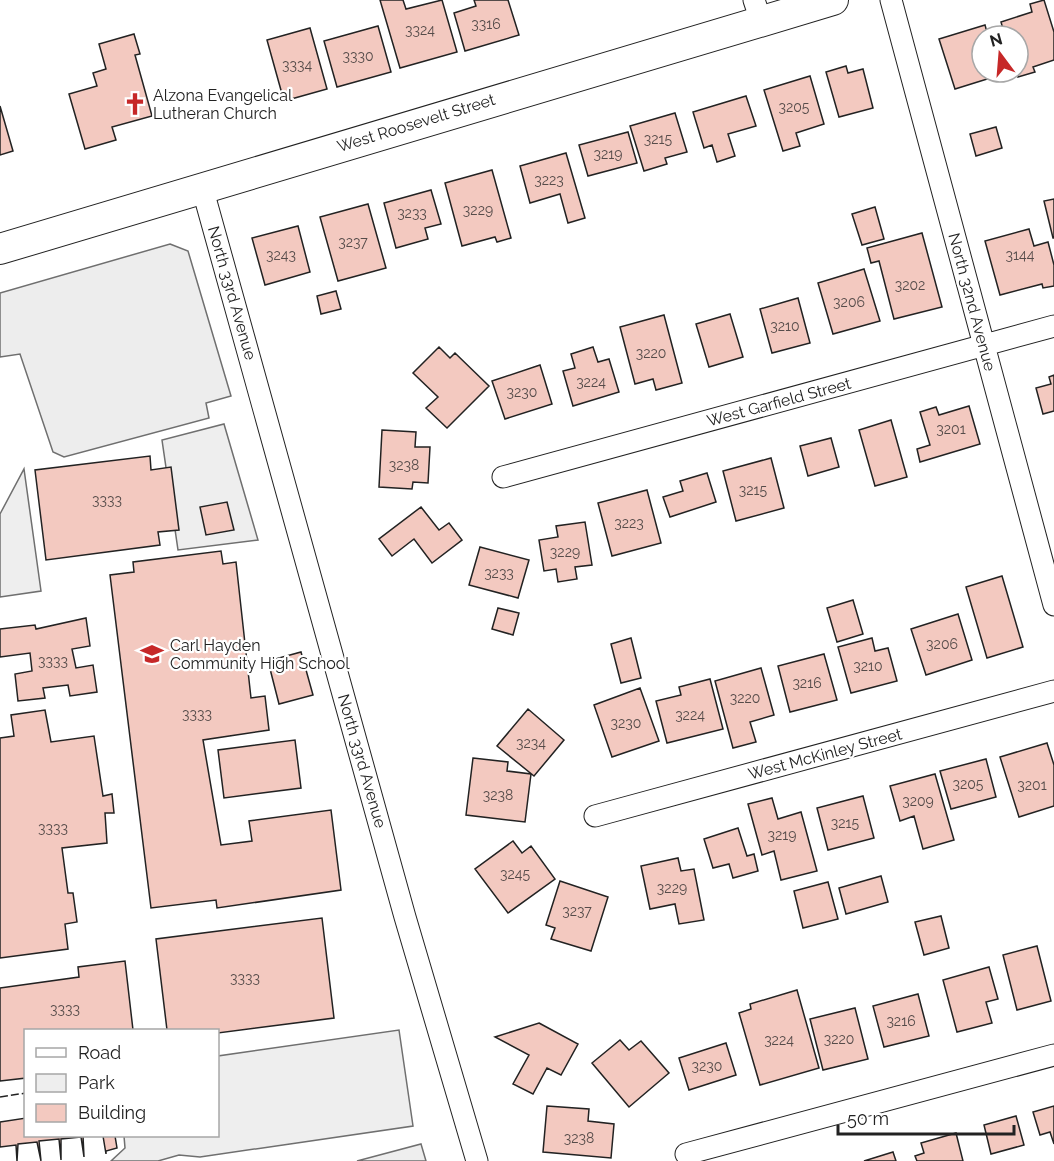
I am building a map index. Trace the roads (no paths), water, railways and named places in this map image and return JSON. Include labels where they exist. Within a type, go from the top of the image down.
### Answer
[{"type":"street","name":"West Roosevelt Street","points":[[0,249],[757,10],[833,0]]},
{"type":"street","name":"North 32nd Avenue","points":[[891,0],[1054,605]]},
{"type":"street","name":"North 33rd Avenue","points":[[202,187],[403,909],[477,1161]]},
{"type":"street","name":"West Garfield Street","points":[[503,477],[1054,326]]},
{"type":"street","name":"West McKinley Street","points":[[595,816],[1054,691]]},
{"type":"street","points":[[686,1154],[1054,1055]]},
{"type":"place","name":"Alzona Evangelical Lutheran Church","points":[[135,104]]},
{"type":"place","name":"Carl Hayden Community High School","points":[[152,654]]}]
